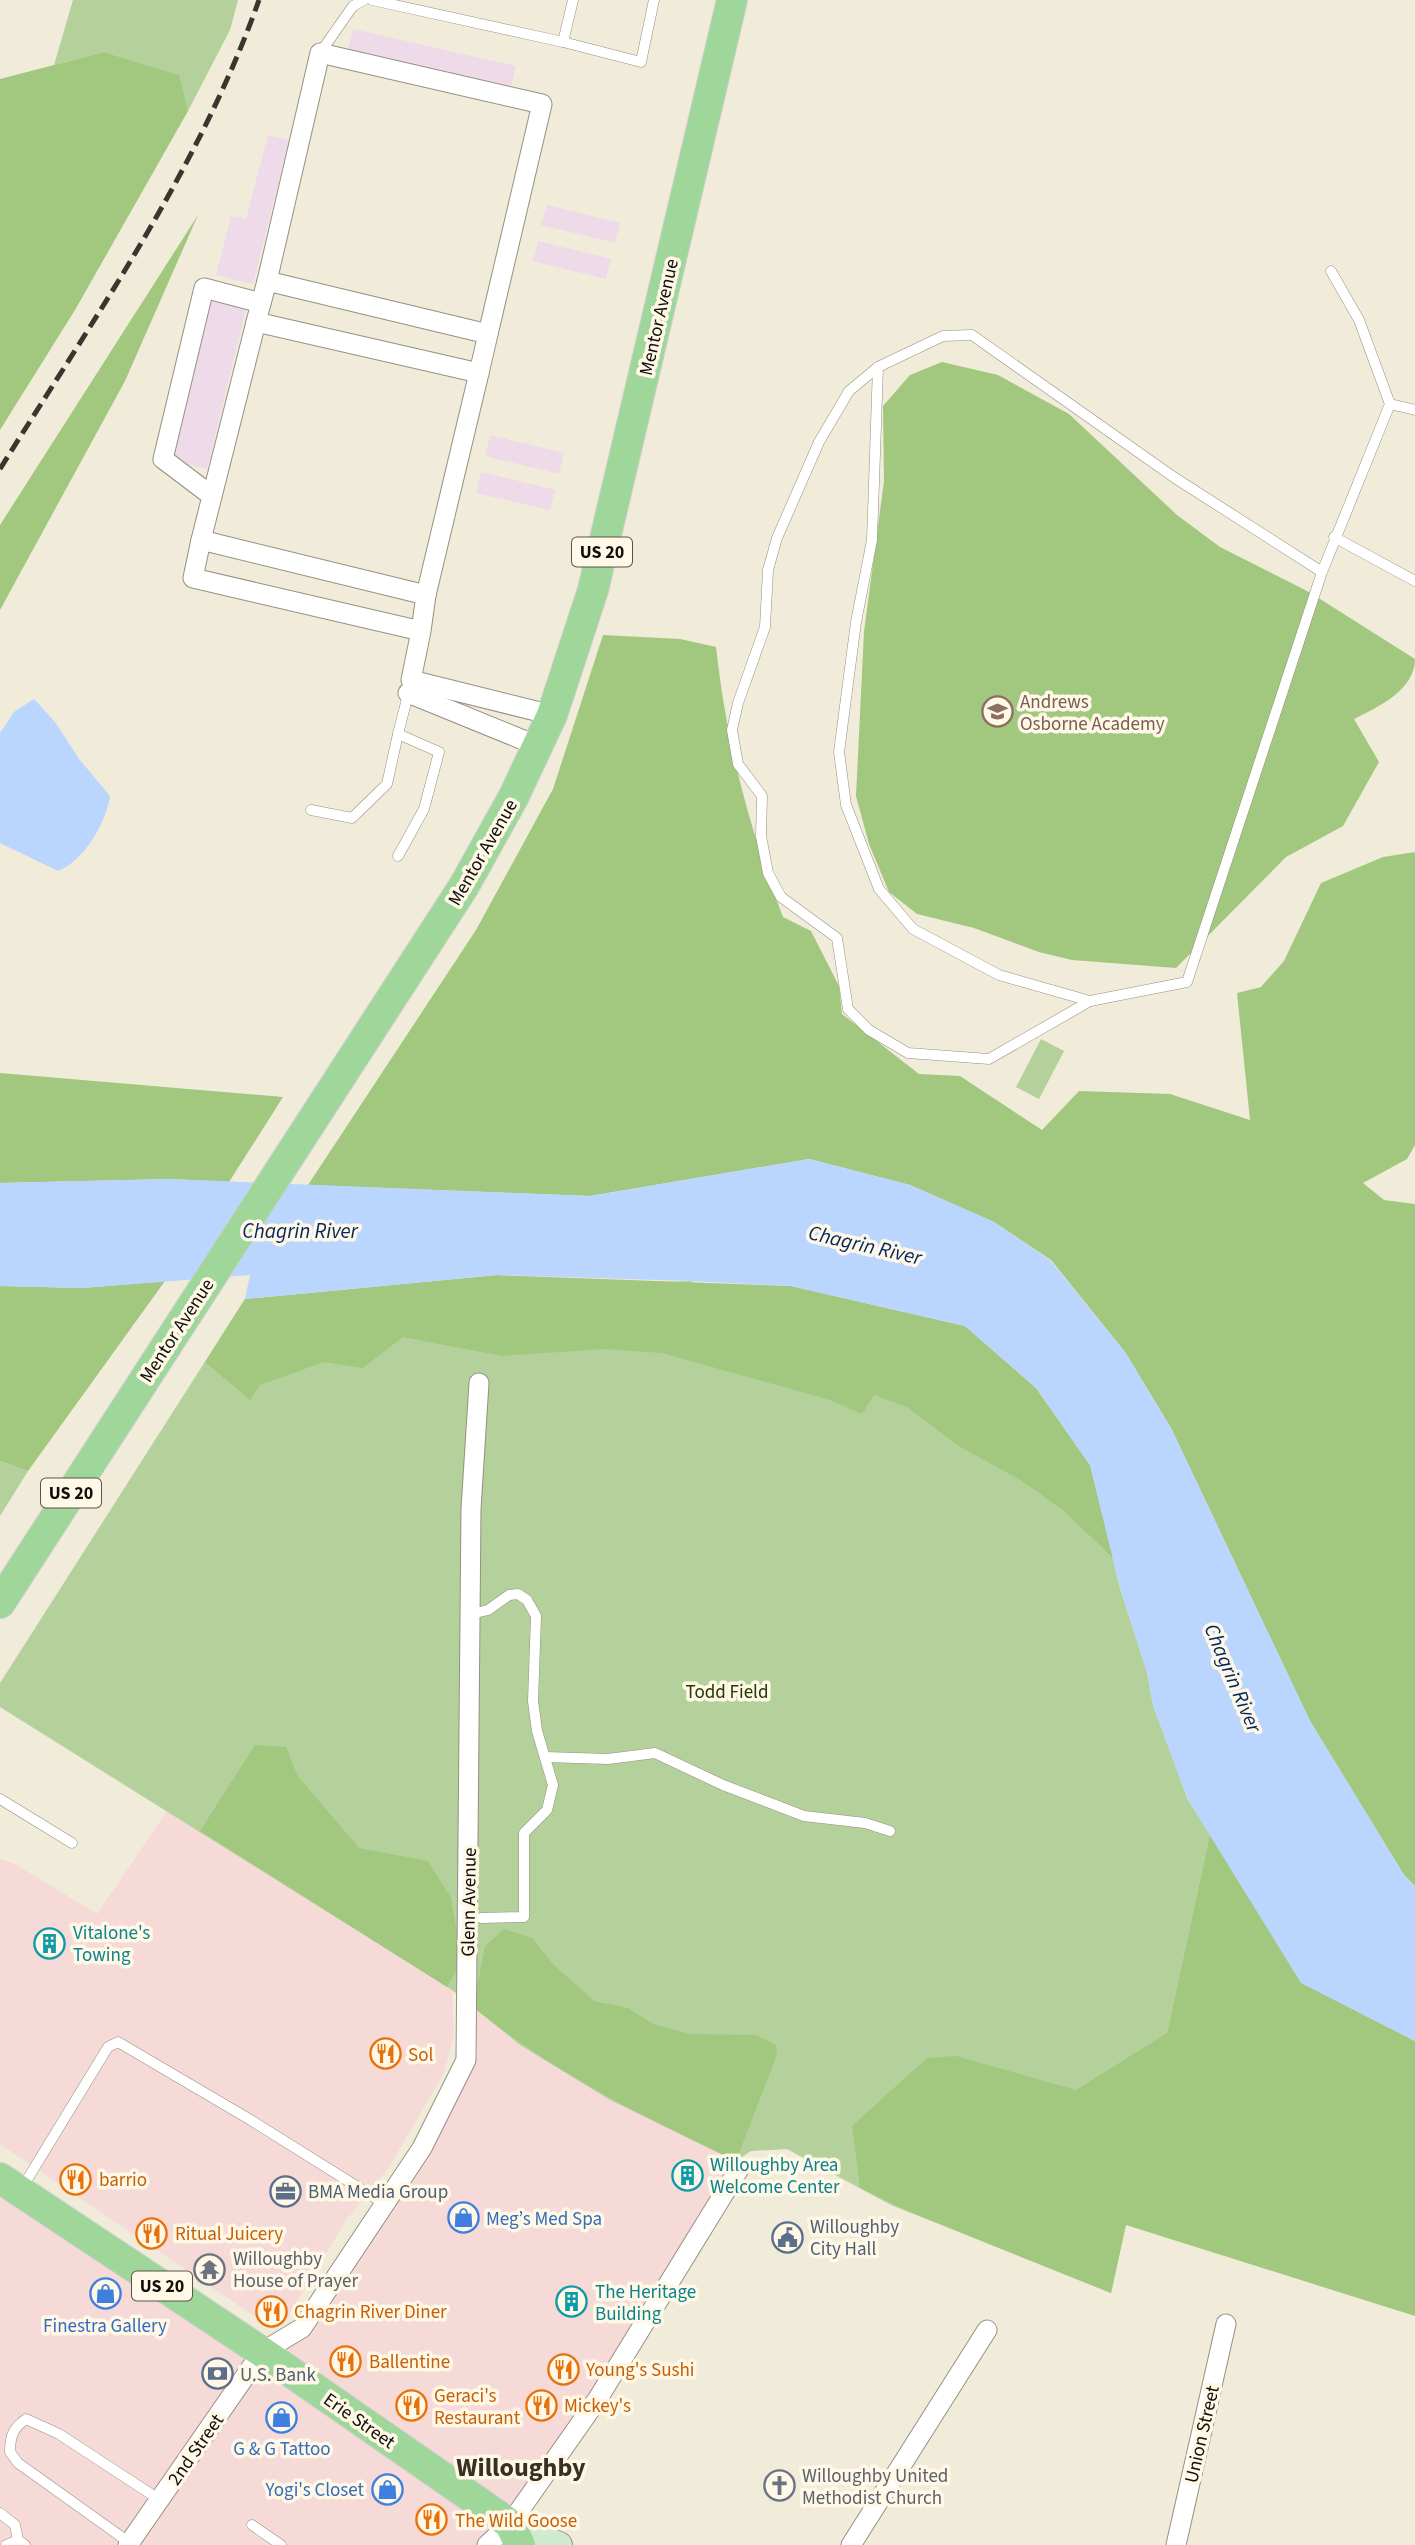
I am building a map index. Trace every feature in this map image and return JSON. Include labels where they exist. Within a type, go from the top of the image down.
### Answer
[{"type":"main road","name":"Mentor Avenue","points":[[0,1603],[464,886],[514,796],[538,746],[552,715],[593,590],[732,0]]},
{"type":"main road","name":"Erie Street","points":[[10,2185],[262,2352],[515,2535]]},
{"type":"main road","points":[[515,2535],[559,2545]]},
{"type":"street","points":[[410,687],[421,631],[426,596],[542,104],[320,53],[193,578],[421,631]]},
{"type":"street","points":[[267,281],[488,334]]},
{"type":"street","points":[[212,496],[163,459],[204,288],[261,303]]},
{"type":"street","points":[[256,322],[479,373]]},
{"type":"street","points":[[201,540],[426,596]]},
{"type":"street","points":[[410,687],[552,715]]},
{"type":"street","points":[[410,687],[538,746]]},
{"type":"street","name":"Glenn Avenue","points":[[262,2352],[302,2329],[422,2148],[466,2060],[471,1509],[479,1383]]},
{"type":"street","points":[[487,2545],[515,2535],[739,2169]]},
{"type":"street","name":"Union Street","points":[[1176,2545],[1226,2324]]},
{"type":"street","points":[[850,2545],[987,2330]]},
{"type":"street","name":"2nd Street","points":[[129,2544],[262,2352]]},
{"type":"lane","points":[[320,53],[353,6],[364,0]]},
{"type":"lane","points":[[372,0],[641,62],[654,0]]},
{"type":"lane","points":[[563,43],[573,0]]},
{"type":"lane","points":[[1322,572],[1175,478],[972,335],[943,336],[878,368],[849,391],[825,432],[777,538],[768,570],[765,627],[732,730],[738,764],[762,796],[761,836],[768,873],[781,897],[837,938],[848,1009],[869,1030],[908,1053],[989,1059],[1090,1002],[1186,982],[1334,537],[1390,404],[1359,320],[1331,271]]},
{"type":"lane","points":[[878,368],[872,540],[856,621],[839,752],[846,805],[879,889],[914,929],[999,975],[1090,1002]]},
{"type":"lane","points":[[1390,404],[1415,410]]},
{"type":"lane","points":[[1334,537],[1415,581]]},
{"type":"lane","points":[[311,810],[352,818],[387,784],[410,687]]},
{"type":"lane","points":[[398,734],[439,752],[424,809],[398,856]]},
{"type":"lane","points":[[471,1614],[488,1610],[509,1595],[518,1594],[527,1600],[536,1615],[533,1701],[537,1731],[553,1785],[552,1799],[547,1810],[524,1833],[524,1917],[481,1918]]},
{"type":"lane","points":[[545,1758],[608,1759],[655,1752],[723,1785],[804,1816],[865,1823],[890,1831]]},
{"type":"lane","points":[[0,1799],[72,1843]]},
{"type":"lane","points":[[10,2185],[86,2084],[108,2047],[118,2042],[249,2119],[385,2204]]},
{"type":"lane","points":[[129,2544],[19,2463],[10,2452],[10,2437],[17,2426],[26,2419],[60,2434],[160,2500]]},
{"type":"lane","points":[[0,2513],[15,2525],[22,2543],[6,2545]]},
{"type":"lane","points":[[252,2525],[281,2545]]},
{"type":"shaded area","points":[[353,29],[516,66],[511,87],[348,49]]},
{"type":"shaded area","points":[[268,135],[289,140],[253,284],[216,275],[231,216],[246,219]]},
{"type":"shaded area","points":[[547,205],[620,223],[615,243],[541,225]]},
{"type":"shaded area","points":[[538,241],[611,259],[606,279],[533,261]]},
{"type":"shaded area","points":[[209,300],[246,309],[207,469],[170,460]]},
{"type":"shaded area","points":[[490,435],[564,453],[559,474],[485,456]]},
{"type":"shaded area","points":[[481,472],[555,490],[550,510],[476,493]]},
{"type":"shaded area","points":[[167,1811],[452,1990],[454,2035],[444,2073],[389,2167],[347,2219],[284,2323],[266,2324],[0,2144],[0,1859],[15,1864],[97,1914]]},
{"type":"shaded area","points":[[473,2007],[520,2045],[610,2100],[736,2161],[595,2395],[509,2517],[272,2353],[437,2131],[477,2056]]},
{"type":"shaded area","points":[[0,2182],[257,2354],[124,2545],[0,2545]]},
{"type":"shaded area","points":[[264,2360],[494,2518],[492,2531],[478,2545],[134,2545]]},
{"type":"green space","points":[[73,0],[238,0],[230,30],[188,111],[178,75],[104,52],[54,65]]},
{"type":"green space","points":[[104,52],[179,75],[188,111],[75,310],[0,430],[0,79]]},
{"type":"green space","points":[[198,215],[125,381],[0,610],[0,525]]},
{"type":"green space","points":[[942,362],[998,375],[1069,414],[1177,515],[1220,547],[1309,592],[1415,659],[1409,680],[1394,696],[1354,719],[1379,762],[1343,826],[1286,857],[1176,968],[1072,960],[1039,952],[974,928],[917,914],[889,892],[869,844],[856,796],[864,632],[884,481],[883,406],[910,375]]},
{"type":"green space","points":[[603,635],[680,639],[716,647],[726,717],[740,784],[771,883],[783,917],[811,931],[839,986],[842,1014],[919,1074],[960,1076],[1042,1130],[1079,1091],[1170,1094],[1250,1120],[1237,993],[1261,987],[1284,961],[1321,883],[1383,857],[1415,852],[1415,1145],[1407,1159],[1363,1183],[1384,1200],[1415,1204],[1415,1886],[1404,1875],[1310,1721],[1171,1428],[1125,1352],[1051,1260],[994,1222],[910,1185],[809,1159],[590,1196],[308,1185],[476,930],[553,789]]},
{"type":"green space","points":[[1041,1039],[1064,1051],[1039,1099],[1016,1087]]},
{"type":"green space","points":[[0,1073],[283,1097],[229,1182],[170,1179],[0,1183]]},
{"type":"green space","points":[[497,1275],[791,1286],[965,1326],[1036,1388],[1090,1465],[1113,1558],[1064,1511],[1022,1481],[957,1445],[907,1407],[874,1395],[862,1414],[830,1400],[662,1353],[605,1349],[502,1356],[403,1337],[363,1368],[324,1362],[260,1385],[250,1400],[205,1362],[245,1299]]},
{"type":"green space","points":[[165,1281],[28,1471],[0,1461],[0,1286],[83,1288]]},
{"type":"green space","name":"Todd Field","points":[[690,1281],[1090,1465],[1120,1588],[1147,1672],[1153,1705],[1188,1800],[1210,1834],[1111,2293],[891,2205],[787,2149],[751,2151],[736,2161],[610,2100],[520,2045],[452,1990],[0,1707],[0,1683],[245,1299]]},
{"type":"green space","points":[[0,1461],[28,1471],[0,1516]]},
{"type":"green space","points":[[255,1745],[286,1747],[297,1775],[359,1848],[428,1861],[451,1898],[462,1961],[447,1987],[200,1831]]},
{"type":"green space","points":[[1210,1834],[1302,1983],[1415,2041],[1415,2316],[1126,2225],[1111,2293],[908,2211],[860,2188],[852,2126],[927,2058],[956,2056],[1076,2090],[1167,2033]]},
{"type":"green space","points":[[504,1929],[532,1938],[554,1965],[594,2001],[628,2008],[653,2024],[689,2034],[756,2035],[776,2045],[777,2055],[736,2161],[600,2092],[536,2053],[473,2007],[485,1946]]},
{"type":"water","points":[[34,699],[55,722],[79,759],[110,796],[104,818],[92,840],[77,859],[58,871],[0,843],[0,733],[14,712]]},
{"type":"water","name":"Chagrin River","points":[[809,1159],[910,1185],[994,1222],[1050,1260],[1125,1352],[1171,1428],[1310,1721],[1404,1875],[1415,1886],[1415,2041],[1301,1983],[1188,1800],[1153,1705],[1147,1672],[1120,1588],[1090,1465],[1036,1388],[965,1326],[791,1286],[690,1281],[497,1275],[245,1299],[250,1275],[83,1288],[0,1286],[0,1183],[170,1179],[590,1196]]},
{"type":"railway","points":[[0,469],[107,299],[175,183],[206,123],[259,0]]},
{"type":"place","name":"Andrews Osborne Academy","points":[[997,712]]},
{"type":"place","name":"Vitalone's Towing","points":[[50,1943]]},
{"type":"place","name":"Sol","points":[[385,2054]]},
{"type":"place","name":"Willoughby Area Welcome Center","points":[[687,2175]]},
{"type":"place","name":"barrio","points":[[76,2179]]},
{"type":"place","name":"BMA Media Group","points":[[285,2191]]},
{"type":"place","name":"Meg’s Med Spa","points":[[463,2218]]},
{"type":"place","name":"Ritual Juicery","points":[[152,2233]]},
{"type":"place","name":"Willoughby City Hall","points":[[787,2237]]},
{"type":"place","name":"Willoughby House of Prayer","points":[[210,2269]]},
{"type":"place","name":"Finestra Gallery","points":[[105,2294]]},
{"type":"place","name":"The Heritage Building","points":[[572,2302]]},
{"type":"place","name":"Chagrin River Diner","points":[[271,2311]]},
{"type":"place","name":"Ballentine","points":[[346,2361]]},
{"type":"place","name":"Young's Sushi","points":[[563,2369]]},
{"type":"place","name":"U.S. Bank","points":[[217,2374]]},
{"type":"place","name":"Mickey's","points":[[541,2405]]},
{"type":"place","name":"Geraci's Restaurant","points":[[411,2406]]},
{"type":"place","name":"G & G Tattoo","points":[[282,2417]]},
{"type":"place","name":"Willoughby United Methodist Church","points":[[779,2486]]},
{"type":"place","name":"Yogi's Closet","points":[[387,2489]]},
{"type":"place","name":"The Wild Goose","points":[[432,2520]]},
{"type":"district","name":"Willoughby","points":[[521,2467]]}]
